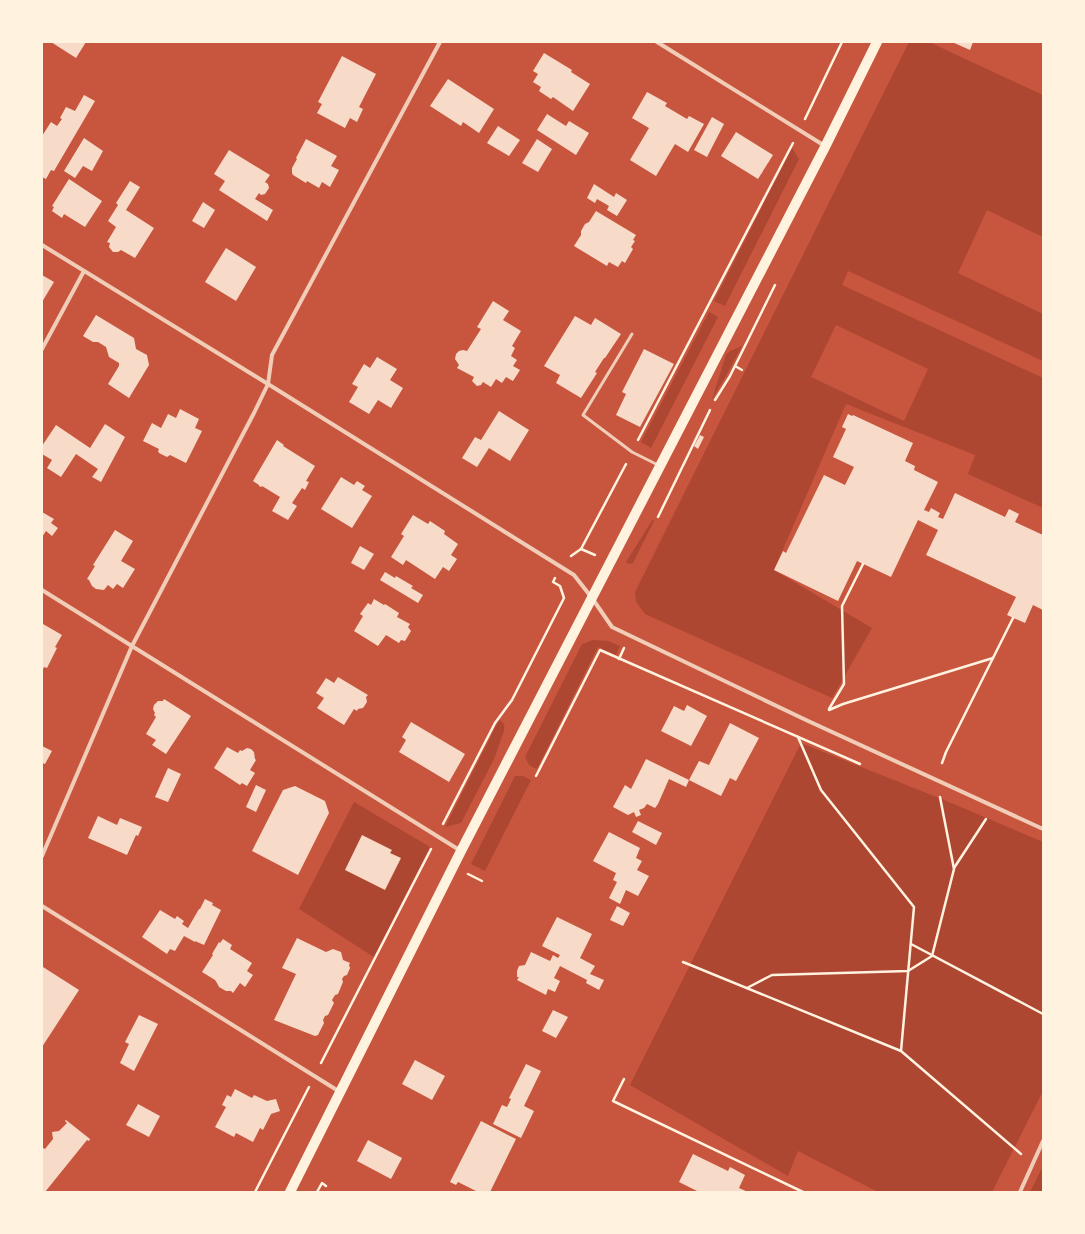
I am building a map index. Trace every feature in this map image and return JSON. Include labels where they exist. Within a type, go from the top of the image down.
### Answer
[{"type":"main road","points":[[290,1192],[461,850],[825,147],[877,42]]},
{"type":"street","points":[[42,856],[132,646],[268,384],[272,355],[440,42]]},
{"type":"street","points":[[657,42],[825,147]]},
{"type":"street","points":[[42,245],[574,575],[612,627],[806,720],[1043,829]]},
{"type":"street","points":[[42,349],[84,271]]},
{"type":"street","points":[[42,590],[461,850]]},
{"type":"street","points":[[42,906],[340,1092]]},
{"type":"street","points":[[1020,1192],[1032,1162],[1043,1141]]},
{"type":"lane","points":[[632,334],[583,415],[632,452],[660,466]]},
{"type":"path","points":[[442,827],[495,723],[512,700],[564,598],[560,586],[553,582],[560,567],[567,554],[572,556],[581,549],[800,130],[842,42]]},
{"type":"path","points":[[715,401],[735,366],[775,285]]},
{"type":"path","points":[[735,366],[742,370]]},
{"type":"path","points":[[658,517],[711,408]]},
{"type":"path","points":[[581,549],[597,556]]},
{"type":"path","points":[[863,564],[842,606],[844,684],[829,710],[993,658]]},
{"type":"path","points":[[942,763],[946,752],[1013,618]]},
{"type":"path","points":[[619,659],[624,647]]},
{"type":"path","points":[[536,776],[600,650],[860,764]]},
{"type":"path","points":[[797,737],[821,790],[914,907],[901,1051]]},
{"type":"path","points":[[937,780],[954,869]]},
{"type":"path","points":[[747,988],[772,975],[908,971],[932,956],[954,869],[994,807]]},
{"type":"path","points":[[255,1192],[431,849]]},
{"type":"path","points":[[466,873],[482,881]]},
{"type":"path","points":[[910,944],[1043,1014]]},
{"type":"path","points":[[683,962],[901,1051],[1024,1157],[1032,1162]]},
{"type":"path","points":[[624,1079],[613,1101],[803,1192]]},
{"type":"path","points":[[317,1192],[322,1183],[326,1186]]},
{"type":"shaded area","points":[[909,42],[929,42],[1043,95],[1043,237],[987,210],[958,273],[1043,314],[1043,361],[848,271],[842,285],[1043,378],[1043,508],[968,474],[975,455],[846,404],[774,570],[872,628],[832,698],[645,614],[636,602],[635,592]],"holes":[[[836,325],[928,369],[904,421],[811,377]]]},
{"type":"shaded area","points":[[792,148],[799,159],[725,306],[714,301]]},
{"type":"shaded area","points":[[709,312],[718,317],[651,448],[641,442]]},
{"type":"shaded area","points":[[742,346],[712,399],[726,355],[730,351]]},
{"type":"shaded area","points":[[653,519],[654,521],[633,563],[629,564],[626,562]]},
{"type":"shaded area","points":[[593,640],[608,641],[620,646],[616,655],[598,647],[537,769],[529,765],[525,757],[582,644]]},
{"type":"shaded area","points":[[499,720],[503,723],[504,731],[494,759],[461,823],[445,827]]},
{"type":"shaded area","points":[[801,743],[949,802],[1043,842],[1043,1091],[992,1192],[878,1192],[798,1151],[788,1176],[630,1085]]},
{"type":"shaded area","points":[[515,776],[523,776],[531,780],[485,871],[471,864]]},
{"type":"shaded area","points":[[354,802],[430,847],[374,957],[299,909]]},
{"type":"shaded area","points":[[1043,1166],[1043,1192],[1030,1192]]},
{"type":"building","points":[[51,42],[86,42],[76,58]]},
{"type":"building","points":[[952,42],[973,42],[970,50]]},
{"type":"building","points":[[544,53],[572,70],[571,72],[590,84],[573,111],[553,97],[551,99],[539,91],[541,87],[533,82],[538,74],[533,71]]},
{"type":"building","points":[[342,56],[376,74],[359,107],[363,109],[357,122],[350,118],[345,128],[317,113],[322,104],[318,102]]},
{"type":"building","points":[[448,79],[494,109],[479,133],[463,122],[461,126],[430,106]]},
{"type":"building","points":[[647,92],[667,103],[665,106],[687,119],[689,116],[704,124],[688,152],[675,144],[656,176],[630,160],[649,128],[632,118]]},
{"type":"building","points":[[84,95],[95,101],[54,171],[51,170],[46,179],[42,177],[42,136],[51,122],[57,126],[62,119],[60,118],[66,107],[75,111]]},
{"type":"building","points":[[547,114],[566,126],[569,121],[589,133],[576,155],[537,130]]},
{"type":"building","points":[[712,117],[724,124],[707,157],[694,150]]},
{"type":"building","points":[[498,126],[520,140],[509,156],[487,143]]},
{"type":"building","points":[[736,132],[773,155],[758,179],[721,156]]},
{"type":"building","points":[[84,138],[103,151],[92,171],[83,166],[75,178],[64,171]]},
{"type":"building","points":[[306,139],[337,156],[331,166],[339,170],[330,187],[322,182],[319,188],[307,181],[306,183],[292,173],[292,168],[297,159],[296,158]]},
{"type":"building","points":[[537,139],[552,149],[538,172],[522,163]]},
{"type":"building","points":[[229,150],[270,175],[265,182],[268,184],[269,188],[265,194],[261,195],[259,193],[255,199],[273,210],[267,221],[219,190],[225,181],[214,174]]},
{"type":"building","points":[[69,179],[102,201],[85,227],[64,214],[62,218],[52,211],[54,207],[52,206]]},
{"type":"building","points":[[130,181],[140,187],[126,210],[154,228],[135,258],[121,250],[118,252],[113,252],[109,247],[110,243],[107,242],[116,227],[108,221],[118,205],[116,203]]},
{"type":"building","points":[[594,184],[614,197],[616,193],[627,200],[617,216],[607,210],[609,206],[597,199],[595,203],[587,198]]},
{"type":"building","points":[[203,202],[215,210],[204,228],[192,221]]},
{"type":"building","points":[[596,211],[636,235],[633,240],[635,241],[631,247],[633,249],[625,263],[622,261],[618,267],[609,262],[607,266],[574,246],[581,235],[581,231],[585,224],[589,222]]},
{"type":"building","points":[[226,248],[256,267],[236,301],[205,282]]},
{"type":"building","points":[[42,275],[54,282],[42,302]]},
{"type":"building","points":[[493,301],[509,311],[503,320],[521,331],[512,346],[515,348],[511,356],[517,360],[513,366],[520,370],[513,381],[506,377],[502,383],[496,379],[491,387],[483,382],[481,385],[477,386],[472,381],[474,377],[457,368],[459,365],[455,359],[456,354],[459,351],[467,351],[481,329],[477,327]]},
{"type":"building","points":[[96,315],[134,338],[136,349],[147,355],[149,365],[129,398],[108,384],[119,366],[119,363],[109,357],[106,347],[83,336]]},
{"type":"building","points":[[575,316],[591,325],[595,318],[621,334],[595,372],[597,373],[581,398],[556,383],[560,375],[544,366]]},
{"type":"building","points":[[644,349],[674,364],[640,427],[616,415],[626,394],[622,392]]},
{"type":"building","points":[[377,357],[397,369],[390,380],[403,388],[391,408],[378,400],[369,414],[349,402],[358,387],[352,384],[364,364],[370,368]]},
{"type":"building","points":[[180,409],[199,419],[195,428],[202,431],[186,463],[170,455],[167,457],[159,453],[159,449],[143,441],[152,423],[161,428],[168,414],[176,418]]},
{"type":"building","points":[[499,411],[529,430],[510,461],[489,448],[477,467],[462,458],[475,437],[481,440]]},
{"type":"building","points":[[848,414],[913,443],[905,461],[915,466],[914,470],[938,482],[924,510],[929,512],[931,508],[940,513],[938,517],[943,519],[955,493],[1005,517],[1009,509],[1019,514],[1015,522],[1043,535],[1043,610],[1033,605],[1025,623],[1007,615],[1016,597],[926,555],[938,530],[918,520],[891,577],[857,561],[838,601],[774,570],[783,551],[786,553],[824,475],[845,485],[854,467],[833,457],[846,429],[842,427]]},
{"type":"building","points":[[105,424],[125,437],[101,482],[92,477],[98,469],[76,454],[61,477],[47,468],[52,460],[42,454],[42,446],[56,425],[90,448]]},
{"type":"building","points":[[700,435],[704,437],[698,449],[694,446]]},
{"type":"building","points":[[277,440],[284,445],[283,446],[315,466],[306,481],[309,482],[305,490],[302,488],[292,503],[297,506],[288,520],[272,511],[280,497],[262,486],[259,486],[253,481]]},
{"type":"building","points":[[341,477],[354,485],[357,481],[365,486],[362,490],[372,496],[352,528],[321,509]]},
{"type":"building","points":[[42,512],[54,519],[51,523],[58,528],[52,536],[46,531],[42,537]]},
{"type":"building","points":[[413,515],[428,524],[430,521],[445,531],[444,534],[458,544],[451,555],[457,559],[449,571],[443,567],[435,579],[406,560],[403,565],[391,557],[404,536],[401,534]]},
{"type":"building","points":[[115,530],[133,541],[121,561],[135,569],[123,588],[117,584],[113,589],[108,585],[104,590],[96,589],[87,579],[95,566],[93,565]]},
{"type":"building","points":[[360,546],[374,554],[364,570],[351,563]]},
{"type":"building","points":[[385,572],[395,578],[396,576],[413,586],[411,588],[423,595],[418,603],[380,580]]},
{"type":"building","points":[[374,599],[399,613],[397,617],[410,624],[408,627],[411,631],[405,641],[401,640],[399,643],[386,635],[378,646],[354,631],[363,616],[360,614],[368,603],[371,605]]},
{"type":"building","points":[[43,624],[62,635],[55,647],[57,648],[47,668],[44,667],[42,671],[42,626]]},
{"type":"building","points":[[338,677],[368,695],[366,697],[367,702],[363,708],[358,709],[357,711],[354,709],[344,725],[317,708],[324,698],[316,693],[326,678],[334,683]]},
{"type":"building","points":[[164,699],[191,716],[166,754],[152,745],[156,740],[146,734],[156,717],[153,709],[154,705],[158,701],[163,701]]},
{"type":"building","points":[[687,705],[707,716],[691,746],[661,731],[674,706],[684,711]]},
{"type":"building","points":[[411,722],[465,754],[449,782],[399,752],[406,740],[402,737]]},
{"type":"building","points":[[730,723],[759,738],[736,781],[730,778],[721,796],[689,780],[699,761],[709,765]]},
{"type":"building","points":[[42,746],[52,751],[45,764],[42,763]]},
{"type":"building","points":[[227,747],[238,753],[240,750],[242,751],[247,748],[254,752],[256,760],[250,770],[255,773],[247,786],[242,783],[240,785],[214,768]]},
{"type":"building","points":[[646,759],[689,780],[686,787],[669,779],[655,808],[647,804],[644,808],[639,810],[641,815],[636,817],[634,812],[628,815],[613,807],[625,785],[631,789]]},
{"type":"building","points":[[168,768],[181,774],[168,802],[155,797]]},
{"type":"building","points":[[256,785],[266,790],[256,812],[246,807]]},
{"type":"building","points":[[295,786],[325,801],[329,813],[298,875],[252,851],[283,790]]},
{"type":"building","points":[[98,816],[117,825],[120,818],[142,827],[138,836],[136,835],[127,855],[88,838]]},
{"type":"building","points":[[638,821],[662,833],[656,845],[632,832]]},
{"type":"building","points":[[609,832],[640,848],[636,858],[642,861],[637,870],[649,876],[638,896],[626,890],[620,904],[609,898],[617,882],[613,880],[616,873],[593,861]]},
{"type":"building","points":[[362,835],[392,850],[390,853],[401,858],[385,890],[345,870]]},
{"type":"building","points":[[205,899],[213,903],[212,905],[221,910],[204,945],[184,936],[175,951],[170,949],[167,954],[142,937],[160,910],[175,919],[177,916],[184,921],[182,924],[188,928]]},
{"type":"building","points":[[617,906],[630,913],[623,926],[610,920]]},
{"type":"building","points":[[557,917],[592,934],[580,958],[595,966],[590,974],[604,980],[599,990],[586,983],[587,980],[560,966],[554,978],[560,981],[555,992],[548,989],[546,995],[517,980],[519,977],[517,977],[517,971],[519,966],[525,965],[531,952],[550,961],[553,955],[558,958],[560,955],[542,946]]},
{"type":"building","points":[[297,938],[326,952],[333,949],[341,952],[343,960],[350,963],[350,968],[347,975],[342,979],[343,982],[338,994],[335,995],[332,1000],[334,1003],[328,1015],[325,1016],[323,1020],[324,1023],[318,1035],[315,1036],[274,1020],[296,974],[282,968]]},
{"type":"building","points":[[223,939],[232,945],[230,949],[252,963],[247,971],[253,975],[245,987],[240,983],[233,993],[219,987],[215,980],[202,972],[219,942],[220,943]]},
{"type":"building","points":[[43,967],[79,990],[42,1047],[42,968]]},
{"type":"building","points":[[553,1010],[568,1017],[556,1038],[542,1031]]},
{"type":"building","points":[[139,1015],[158,1024],[134,1071],[120,1063],[129,1044],[125,1042]]},
{"type":"building","points":[[415,1060],[445,1076],[432,1100],[402,1084]]},
{"type":"building","points":[[526,1064],[541,1071],[524,1106],[534,1111],[521,1138],[493,1124],[502,1105],[507,1107],[511,1099],[509,1098]]},
{"type":"building","points":[[235,1089],[252,1098],[254,1095],[267,1101],[276,1099],[280,1111],[271,1114],[263,1130],[260,1128],[253,1142],[236,1133],[234,1137],[215,1127],[226,1107],[222,1105],[227,1095],[231,1097]]},
{"type":"building","points":[[138,1104],[160,1116],[149,1137],[126,1125]]},
{"type":"building","points":[[66,1120],[90,1139],[89,1141],[87,1140],[45,1192],[42,1192],[42,1150],[43,1148],[45,1149],[53,1139],[52,1132],[59,1131],[67,1123],[65,1121]]},
{"type":"building","points":[[481,1121],[516,1139],[490,1192],[478,1192],[458,1182],[456,1185],[450,1182]]},
{"type":"building","points":[[368,1140],[402,1158],[391,1179],[357,1161]]},
{"type":"building","points":[[693,1154],[728,1171],[730,1167],[745,1175],[739,1188],[748,1192],[699,1192],[679,1182]]}]
